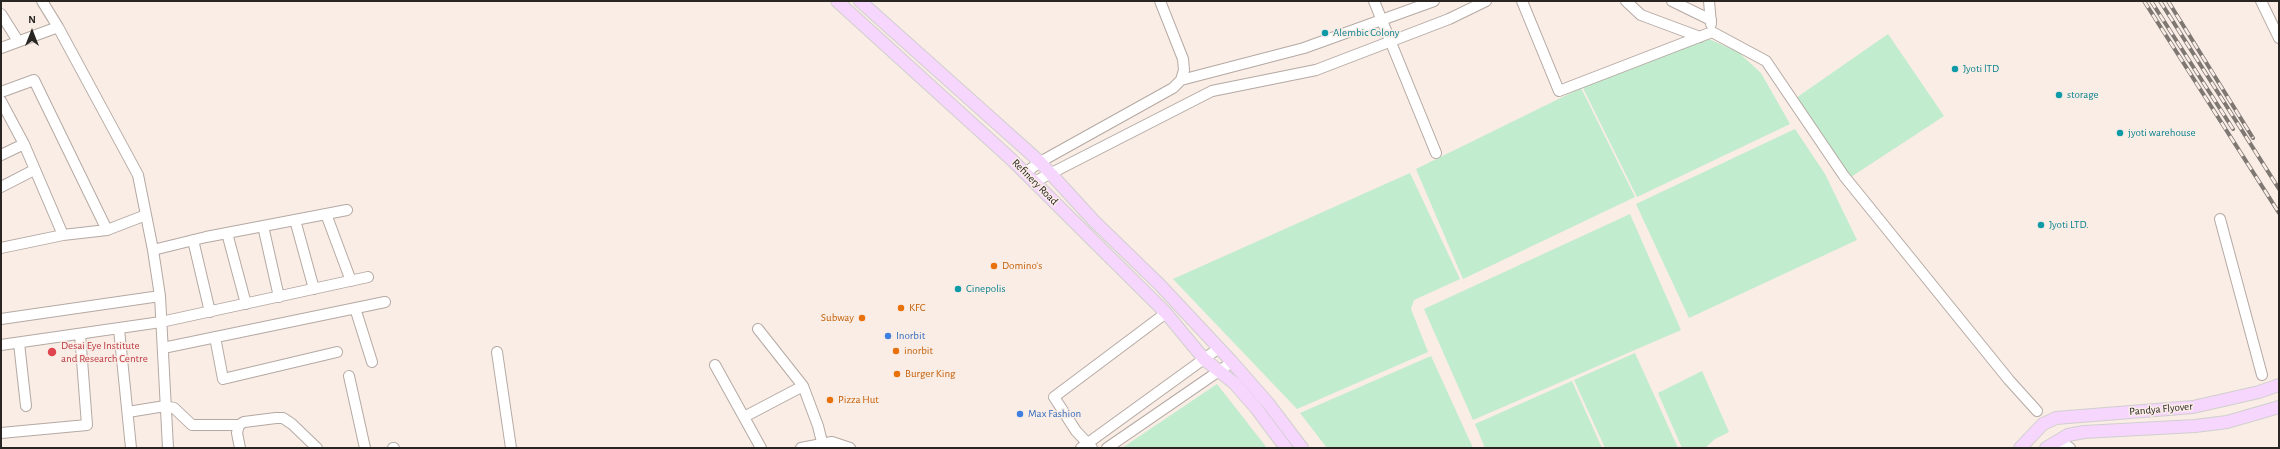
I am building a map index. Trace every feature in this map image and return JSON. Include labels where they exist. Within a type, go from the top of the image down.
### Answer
[{"type":"main road","name":"Refinery Road","points":[[837,1],[1025,173],[1166,313],[1204,359],[1220,372],[1256,408],[1286,448]]},
{"type":"main road","name":"Refinery Road","points":[[860,1],[1040,162],[1094,221],[1160,285],[1232,362],[1268,403],[1302,448]]},
{"type":"main road","name":"Pandya Flyover","points":[[2020,448],[2043,424],[2056,418],[2193,407],[2259,392],[2279,385]]},
{"type":"main road","name":"Pandya Flyover","points":[[2046,448],[2068,435],[2084,432],[2195,426],[2227,422],[2279,407]]},
{"type":"street","points":[[42,1],[58,27],[138,175],[153,250],[160,296],[168,448]]},
{"type":"street","points":[[1025,173],[1040,162],[1173,88],[1181,80],[1184,70],[1183,59],[1160,1]]},
{"type":"street","points":[[1374,1],[1392,41],[1436,153]]},
{"type":"street","points":[[1181,80],[1304,48],[1434,1]]},
{"type":"street","points":[[1034,182],[1212,91],[1316,70],[1449,19],[1486,1]]},
{"type":"street","points":[[1522,1],[1559,91],[1712,32]]},
{"type":"street","points":[[1626,1],[1641,15],[1700,37]]},
{"type":"street","points":[[1672,1],[1711,20]]},
{"type":"street","points":[[1709,1],[1712,32]]},
{"type":"street","points":[[2261,1],[2279,38]]},
{"type":"street","points":[[1,14],[18,42]]},
{"type":"street","points":[[1,48],[58,27]]},
{"type":"street","points":[[1712,32],[1766,61],[1844,176],[2009,380],[2037,411]]},
{"type":"street","points":[[1,92],[34,80],[107,230]]},
{"type":"street","points":[[1,101],[5,119],[24,144],[63,235]]},
{"type":"street","points":[[1,155],[24,144]]},
{"type":"street","points":[[1,187],[34,170]]},
{"type":"street","points":[[153,250],[193,240],[347,210]]},
{"type":"street","points":[[326,214],[351,280]]},
{"type":"street","points":[[1,248],[63,235],[107,230],[146,215]]},
{"type":"street","points":[[2220,219],[2262,375]]},
{"type":"street","points":[[295,220],[314,289]]},
{"type":"street","points":[[263,226],[279,297]]},
{"type":"street","points":[[227,233],[246,304]]},
{"type":"street","points":[[193,240],[210,312]]},
{"type":"street","points":[[1,345],[161,322],[368,277]]},
{"type":"street","points":[[1,319],[160,296]]},
{"type":"street","points":[[163,348],[385,302]]},
{"type":"street","points":[[355,308],[372,362]]},
{"type":"street","points":[[1166,313],[1054,397],[1087,446],[1219,348]]},
{"type":"street","points":[[119,329],[131,448]]},
{"type":"street","points":[[758,329],[803,386],[818,426],[822,442]]},
{"type":"street","points":[[1,433],[87,425],[80,334]]},
{"type":"street","points":[[215,337],[223,378],[337,352]]},
{"type":"street","points":[[19,342],[26,406]]},
{"type":"street","points":[[497,352],[511,448]]},
{"type":"street","points":[[1106,448],[1220,372],[1232,362]]},
{"type":"street","points":[[714,365],[761,448]]},
{"type":"street","points":[[349,376],[365,448]]},
{"type":"street","points":[[744,417],[803,386]]},
{"type":"street","points":[[128,412],[165,406],[174,408],[192,425],[239,425],[244,422],[283,418],[292,424],[317,448]]},
{"type":"street","points":[[239,425],[237,433],[240,448]]},
{"type":"street","points":[[2058,440],[2070,448]]},
{"type":"street","points":[[801,448],[822,442],[838,443],[850,448]]},
{"type":"green space","points":[[1888,34],[1944,116],[1851,177],[1796,98]]},
{"type":"green space","points":[[1709,39],[1738,52],[1761,73],[1790,124],[1637,197],[1582,86]]},
{"type":"green space","points":[[1581,88],[1635,197],[1463,279],[1416,169]]},
{"type":"green space","points":[[1795,129],[1825,174],[1857,240],[1689,318],[1636,204]]},
{"type":"green space","points":[[1410,173],[1460,279],[1414,300],[1411,309],[1428,352],[1297,409],[1173,279]]},
{"type":"green space","points":[[1630,214],[1681,330],[1473,420],[1424,309]]},
{"type":"green space","points":[[1635,353],[1678,448],[1605,448],[1574,380]]},
{"type":"green space","points":[[1431,356],[1473,448],[1327,448],[1300,413]]},
{"type":"green space","points":[[1702,371],[1729,432],[1715,439],[1705,448],[1682,448],[1658,393]]},
{"type":"green space","points":[[1572,381],[1602,448],[1485,448],[1475,424]]},
{"type":"green space","points":[[1217,384],[1267,448],[1122,448]]},
{"type":"railway","points":[[2144,1],[2279,213]]},
{"type":"railway","points":[[2151,1],[2233,129]]},
{"type":"railway","points":[[2160,1],[2279,189]]},
{"type":"railway","points":[[2168,1],[2253,138]]},
{"type":"place","name":"Alembic Colony","points":[[1325,33]]},
{"type":"place","name":"Jyoti lTD","points":[[1955,69]]},
{"type":"place","name":"storage","points":[[2059,95]]},
{"type":"place","name":"jyoti warehouse","points":[[2120,133]]},
{"type":"place","name":"Jyoti LTD.","points":[[2041,225]]},
{"type":"place","name":"Domino's","points":[[994,266]]},
{"type":"place","name":"Cinepolis","points":[[958,289]]},
{"type":"place","name":"KFC","points":[[901,308]]},
{"type":"place","name":"Subway","points":[[862,318]]},
{"type":"place","name":"Inorbit","points":[[888,336]]},
{"type":"place","name":"inorbit","points":[[896,351]]},
{"type":"place","name":"Desai Eye Institute and Research Centre","points":[[52,352]]},
{"type":"place","name":"Burger King","points":[[897,374]]},
{"type":"place","name":"Pizza Hut","points":[[830,400]]},
{"type":"place","name":"Max Fashion","points":[[1020,414]]}]
